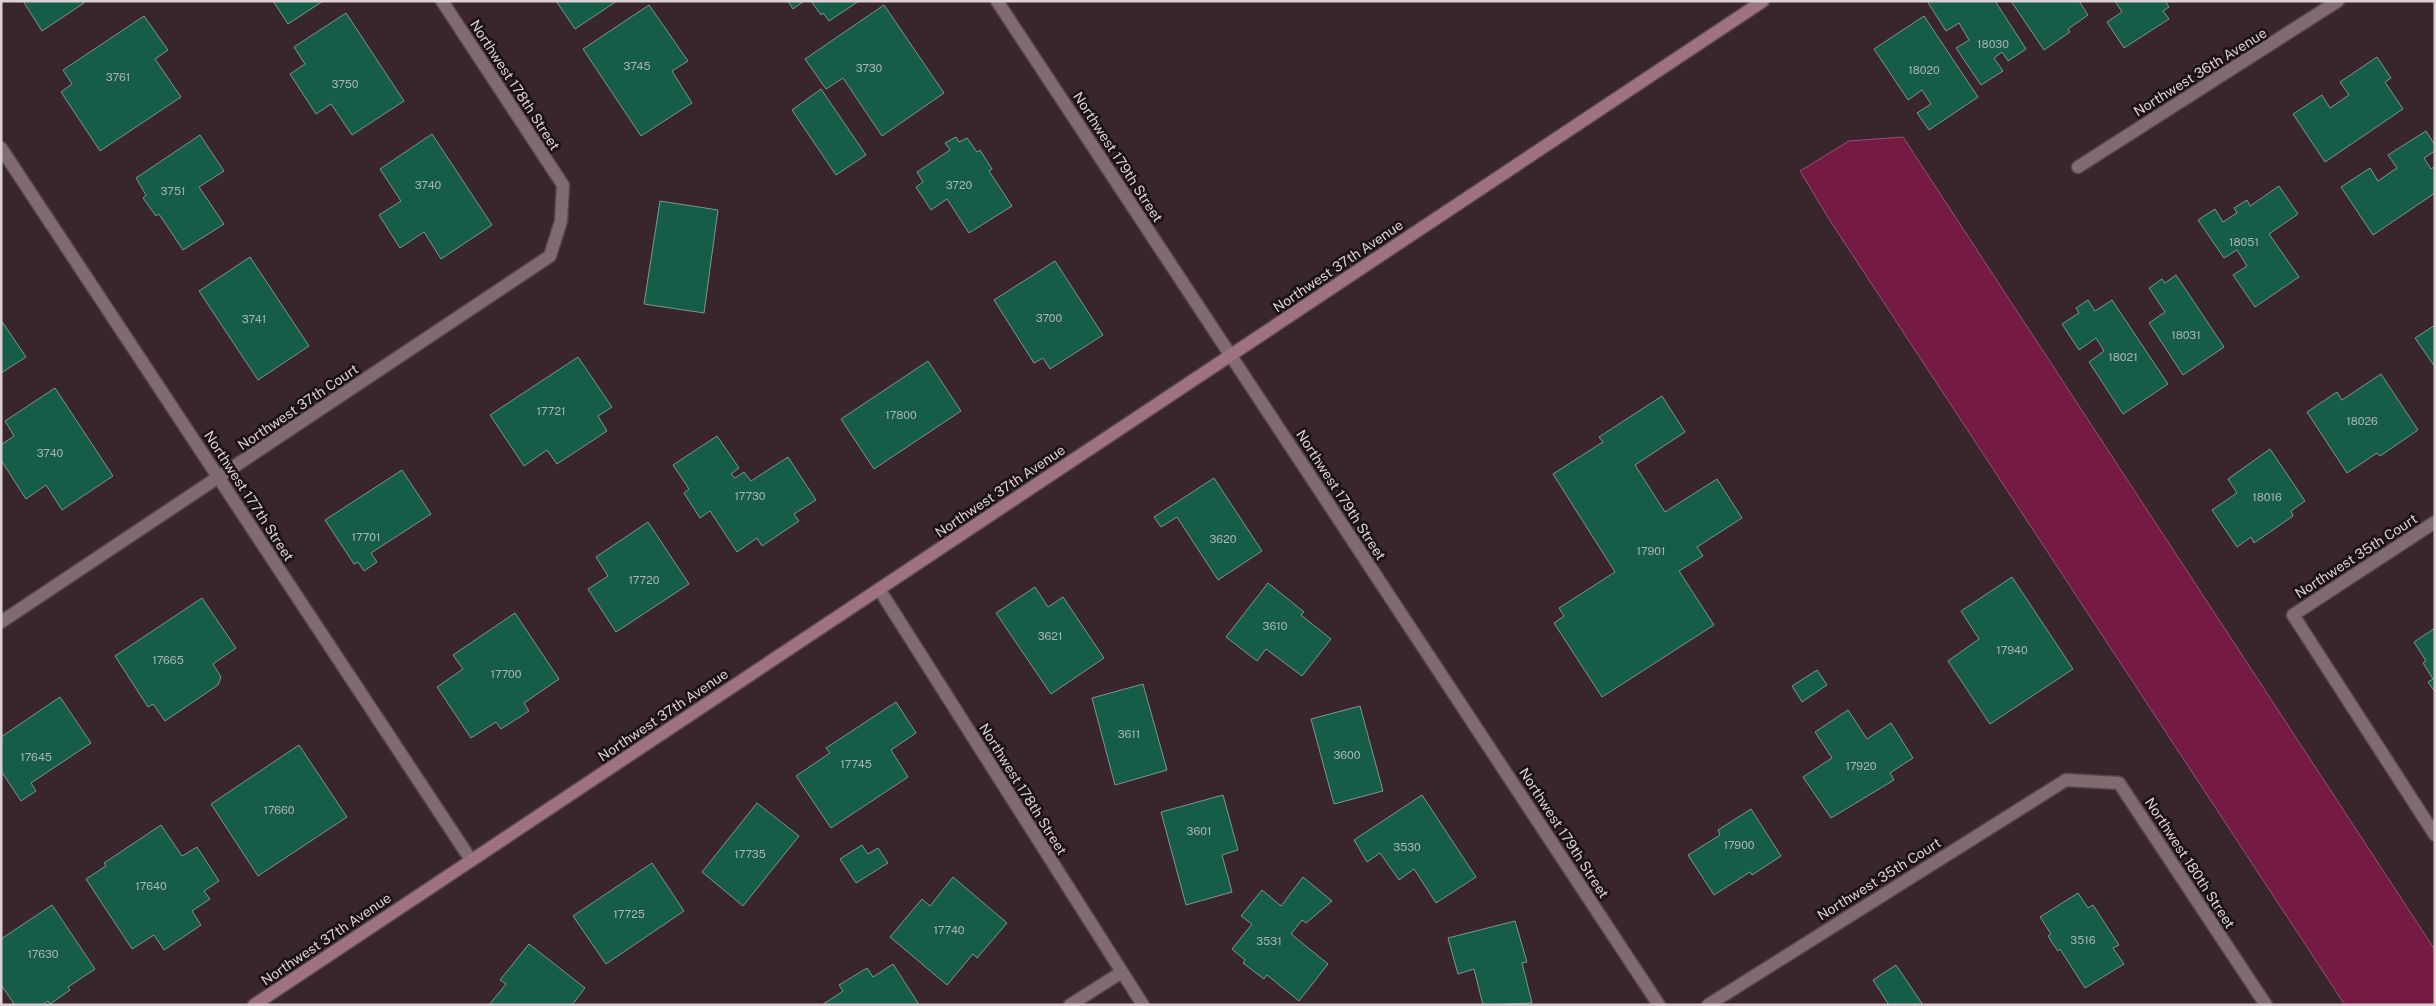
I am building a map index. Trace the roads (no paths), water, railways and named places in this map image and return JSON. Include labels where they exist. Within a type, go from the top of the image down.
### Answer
[{"type":"main road","name":"Northwest 37th Avenue","points":[[254,1005],[1763,1]]},
{"type":"street","name":"Northwest 178th Street","points":[[442,1],[563,186]]},
{"type":"street","name":"Northwest 179th Street","points":[[998,1],[1659,1005]]},
{"type":"street","name":"Northwest 36th Avenue","points":[[2078,167],[2338,1]]},
{"type":"street","name":"Northwest 177th Street","points":[[1,148],[471,860]]},
{"type":"street","name":"Northwest 37th Court","points":[[1,622],[550,256],[561,221],[563,186]]},
{"type":"street","name":"Northwest 35th Court","points":[[2435,522],[2293,615],[2435,834]]},
{"type":"street","name":"Northwest 178th Street","points":[[879,589],[1143,1005]]},
{"type":"street","name":"Northwest 35th Court","points":[[1708,1005],[2066,780]]},
{"type":"street","name":"Northwest 180th Street","points":[[2066,780],[2119,782],[2266,1005]]},
{"type":"street","points":[[1070,1005],[1122,972]]}]
